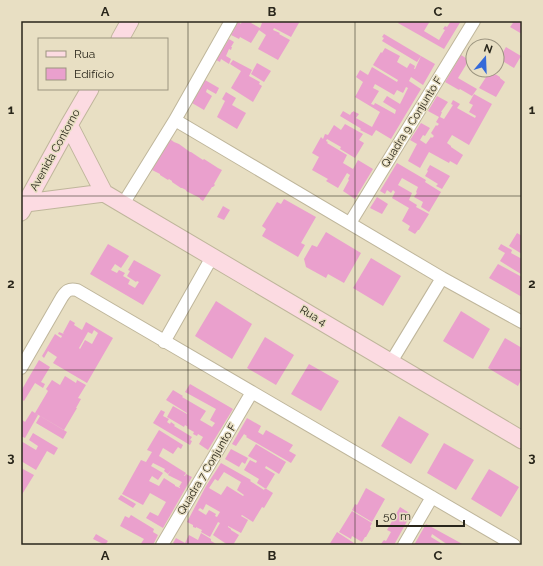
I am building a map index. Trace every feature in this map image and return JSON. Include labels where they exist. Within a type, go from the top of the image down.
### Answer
[{"type":"street","points":[[121,38],[130,21]]},
{"type":"street","points":[[123,204],[175,120],[231,21]]},
{"type":"street","name":"Quadra 9 Conjunto F","points":[[350,223],[474,21]]},
{"type":"street","name":"Avenida Contorno","points":[[24,207],[89,90]]},
{"type":"street","points":[[175,120],[442,278],[522,322]]},
{"type":"street","points":[[24,207],[104,193],[69,125]]},
{"type":"street","name":"Rua 4","points":[[104,193],[522,440]]},
{"type":"street","points":[[164,342],[212,257]]},
{"type":"street","points":[[391,362],[442,278]]},
{"type":"street","points":[[21,368],[66,291],[73,289],[77,290],[514,545]]},
{"type":"street","name":"Quadra 7 Conjunto F","points":[[162,545],[252,392]]},
{"type":"street","points":[[404,545],[432,497]]},
{"type":"building","points":[[242,21],[253,21],[251,23],[260,28],[262,23],[259,21],[300,21],[291,37],[274,28],[273,30],[290,40],[278,60],[258,49],[266,35],[259,30],[251,43],[240,37],[239,39],[231,35],[238,22],[241,24]]},
{"type":"building","points":[[399,21],[430,21],[424,31],[439,40],[445,30],[443,29],[445,26],[447,27],[451,21],[461,21],[444,49],[398,23]]},
{"type":"building","points":[[510,21],[522,21],[522,34],[510,27],[513,23]]},
{"type":"building","points":[[384,34],[421,56],[417,62],[382,41]]},
{"type":"building","points":[[229,39],[234,42],[231,50],[229,49],[226,56],[231,59],[229,64],[221,59],[220,62],[216,60]]},
{"type":"building","points":[[506,47],[521,56],[514,68],[505,63]]},
{"type":"building","points":[[385,48],[400,56],[397,62],[407,68],[410,63],[415,66],[415,69],[421,56],[435,64],[423,85],[411,77],[409,81],[421,89],[391,139],[376,130],[372,136],[360,130],[360,128],[340,116],[343,111],[350,115],[353,111],[359,114],[356,118],[372,127],[380,112],[355,97],[363,82],[356,77],[360,70],[368,75],[372,67],[397,82],[398,80],[373,65],[381,52],[382,53]],"holes":[[[375,84],[394,95],[397,90],[403,93],[406,87],[408,88],[400,104],[387,96],[383,102],[396,110],[395,114],[375,103],[374,105],[371,104],[379,91],[373,88]]]},
{"type":"building","points":[[461,55],[465,58],[465,67],[458,78],[477,89],[472,96],[445,82]]},
{"type":"building","points":[[233,60],[252,70],[249,76],[260,82],[259,84],[262,86],[253,102],[231,88],[241,71],[230,64]]},
{"type":"building","points":[[257,63],[271,71],[264,82],[251,74]]},
{"type":"building","points":[[485,78],[500,78],[505,82],[496,97],[479,88]]},
{"type":"building","points":[[205,80],[219,88],[216,94],[207,89],[206,92],[212,96],[204,110],[192,103]]},
{"type":"building","points":[[226,92],[236,98],[232,105],[246,113],[237,129],[217,117],[225,101],[222,99]]},
{"type":"building","points":[[474,94],[492,104],[469,145],[452,135],[447,143],[463,155],[457,165],[450,161],[449,163],[429,152],[420,168],[408,161],[417,144],[410,140],[421,123],[430,128],[425,136],[423,135],[420,140],[426,144],[431,137],[432,138],[434,136],[431,133],[436,125],[437,126],[439,124],[436,122],[439,117],[428,111],[437,96],[448,102],[441,112],[440,117],[444,119],[453,105],[451,104],[453,100],[460,104],[457,108],[475,118],[476,116],[469,112],[473,105],[469,103]]},
{"type":"building","points":[[345,124],[363,134],[359,140],[364,143],[355,158],[340,149],[341,147],[327,139],[327,143],[347,155],[343,163],[353,169],[358,160],[373,169],[355,199],[343,191],[350,175],[347,173],[338,188],[326,181],[328,179],[312,170],[319,157],[312,153],[321,137],[323,139],[325,134],[328,135],[334,125],[341,130]]},
{"type":"building","points":[[170,139],[222,170],[214,184],[215,185],[203,201],[152,170]]},
{"type":"building","points":[[397,163],[426,180],[425,182],[441,192],[429,212],[421,207],[423,202],[414,197],[417,193],[418,187],[402,178],[398,185],[412,193],[409,200],[417,205],[416,207],[429,214],[415,234],[408,230],[410,226],[402,221],[409,208],[392,198],[395,192],[393,190],[391,193],[387,190],[385,194],[380,191]]},
{"type":"building","points":[[430,165],[450,176],[442,189],[436,186],[438,184],[425,176]]},
{"type":"building","points":[[377,197],[388,204],[382,214],[370,208]]},
{"type":"building","points":[[284,199],[316,217],[301,243],[305,245],[298,257],[262,236],[266,229],[262,226],[277,202],[281,204]]},
{"type":"building","points":[[223,206],[230,210],[224,220],[217,217]]},
{"type":"building","points":[[326,232],[361,253],[344,283],[328,274],[326,278],[306,267],[304,259],[312,245],[317,247]]},
{"type":"building","points":[[517,233],[522,236],[522,254],[509,246]]},
{"type":"building","points":[[108,244],[129,256],[121,268],[115,264],[111,270],[117,273],[119,270],[125,273],[123,276],[130,280],[128,284],[135,288],[139,282],[136,282],[127,276],[130,271],[128,270],[134,260],[161,275],[143,305],[90,274]]},
{"type":"building","points":[[501,244],[512,250],[511,253],[522,259],[521,274],[500,261],[505,253],[498,249]]},
{"type":"building","points":[[371,258],[401,276],[383,306],[353,288]]},
{"type":"building","points":[[498,264],[522,277],[522,297],[489,278]]},
{"type":"building","points":[[216,301],[252,324],[232,359],[195,336]]},
{"type":"building","points":[[461,311],[490,329],[473,359],[443,341]]},
{"type":"building","points":[[70,320],[75,323],[74,325],[82,330],[86,322],[113,338],[87,383],[53,363],[57,357],[48,351],[44,358],[42,356],[55,334],[61,338],[62,336],[58,334],[59,332],[64,334],[63,333]],"holes":[[[94,330],[98,333],[92,344],[85,340],[80,349],[79,348],[88,332],[92,334]]]},
{"type":"building","points":[[265,337],[294,355],[276,385],[247,368]]},
{"type":"building","points":[[505,338],[522,348],[522,378],[518,386],[488,368]]},
{"type":"building","points":[[39,360],[50,367],[41,382],[45,384],[43,388],[35,383],[24,401],[21,399],[21,391]]},
{"type":"building","points":[[309,364],[339,381],[321,411],[291,394]]},
{"type":"building","points":[[65,376],[76,383],[77,380],[86,385],[78,398],[81,399],[77,408],[64,430],[35,413],[48,391],[46,389],[52,380],[60,385]]},
{"type":"building","points":[[190,384],[233,409],[208,450],[199,444],[203,437],[198,434],[197,436],[193,434],[194,432],[185,425],[184,427],[167,417],[173,406],[187,414],[166,400],[173,390],[206,411],[200,420],[212,427],[215,423],[210,420],[216,409],[185,392]]},
{"type":"building","points":[[161,410],[165,412],[163,416],[169,419],[167,422],[170,424],[171,422],[175,425],[174,426],[192,437],[190,440],[192,441],[190,445],[153,423]]},
{"type":"building","points":[[32,411],[38,415],[25,438],[21,436],[21,419],[25,422]]},
{"type":"building","points":[[40,416],[67,432],[63,439],[36,423]]},
{"type":"building","points":[[399,416],[429,434],[411,464],[381,446]]},
{"type":"building","points":[[247,418],[261,426],[258,432],[263,435],[266,430],[293,445],[289,451],[296,455],[291,463],[246,437],[247,436],[244,434],[236,446],[232,444]]},
{"type":"building","points":[[159,430],[183,445],[181,449],[178,447],[173,454],[163,448],[159,456],[186,473],[184,476],[186,474],[192,477],[163,528],[146,518],[150,512],[158,516],[166,502],[150,493],[143,505],[122,494],[141,460],[146,462],[152,452],[147,450]],"holes":[[[153,463],[165,469],[164,471],[168,474],[171,470],[168,475],[182,482],[179,487],[180,488],[164,478],[159,486],[149,481],[152,476],[158,480],[163,473],[151,466]]]},
{"type":"building","points":[[33,433],[58,448],[54,455],[47,451],[36,470],[21,461],[21,441],[36,450],[38,446],[29,440]]},
{"type":"building","points":[[444,443],[474,460],[456,490],[427,473]]},
{"type":"building","points":[[256,444],[286,462],[279,474],[266,466],[265,468],[275,474],[266,489],[257,483],[259,479],[244,470],[250,460],[256,463],[257,461],[248,456]]},
{"type":"building","points":[[231,449],[248,458],[245,464],[242,462],[239,467],[225,459]]},
{"type":"building","points":[[221,463],[251,480],[250,481],[264,490],[265,488],[273,493],[253,522],[242,515],[241,516],[248,520],[241,533],[228,526],[239,535],[233,545],[228,545],[213,535],[220,523],[218,522],[210,537],[201,532],[202,530],[193,527],[193,525],[187,522],[206,486]],"holes":[[[224,472],[241,482],[237,490],[244,495],[243,496],[227,486],[221,495],[209,488],[215,479],[218,481]],[[206,504],[220,512],[217,517],[215,516],[216,514],[209,510],[206,515],[198,510],[200,508],[203,510]]]},
{"type":"building","points":[[21,468],[34,475],[21,496]]},
{"type":"building","points":[[489,469],[519,487],[501,517],[471,499]]},
{"type":"building","points":[[366,488],[385,499],[372,522],[352,510],[355,504],[357,505]]},
{"type":"building","points":[[121,495],[136,504],[133,508],[118,499]]},
{"type":"building","points":[[400,507],[411,514],[394,545],[380,545],[384,540],[386,541],[391,532],[387,530]]},
{"type":"building","points":[[352,511],[372,523],[371,528],[362,542],[352,536],[351,539],[339,532]]},
{"type":"building","points":[[131,515],[154,529],[153,532],[158,535],[153,545],[140,545],[144,539],[120,526],[125,516],[129,518]]},
{"type":"building","points":[[426,524],[464,545],[448,545],[432,534],[431,537],[444,545],[414,545]]},
{"type":"building","points":[[337,532],[357,545],[329,545]]},
{"type":"building","points":[[201,533],[218,545],[176,545],[173,543],[176,538],[185,543],[189,535],[198,540]]},
{"type":"building","points":[[96,534],[108,541],[105,545],[93,539]]}]
